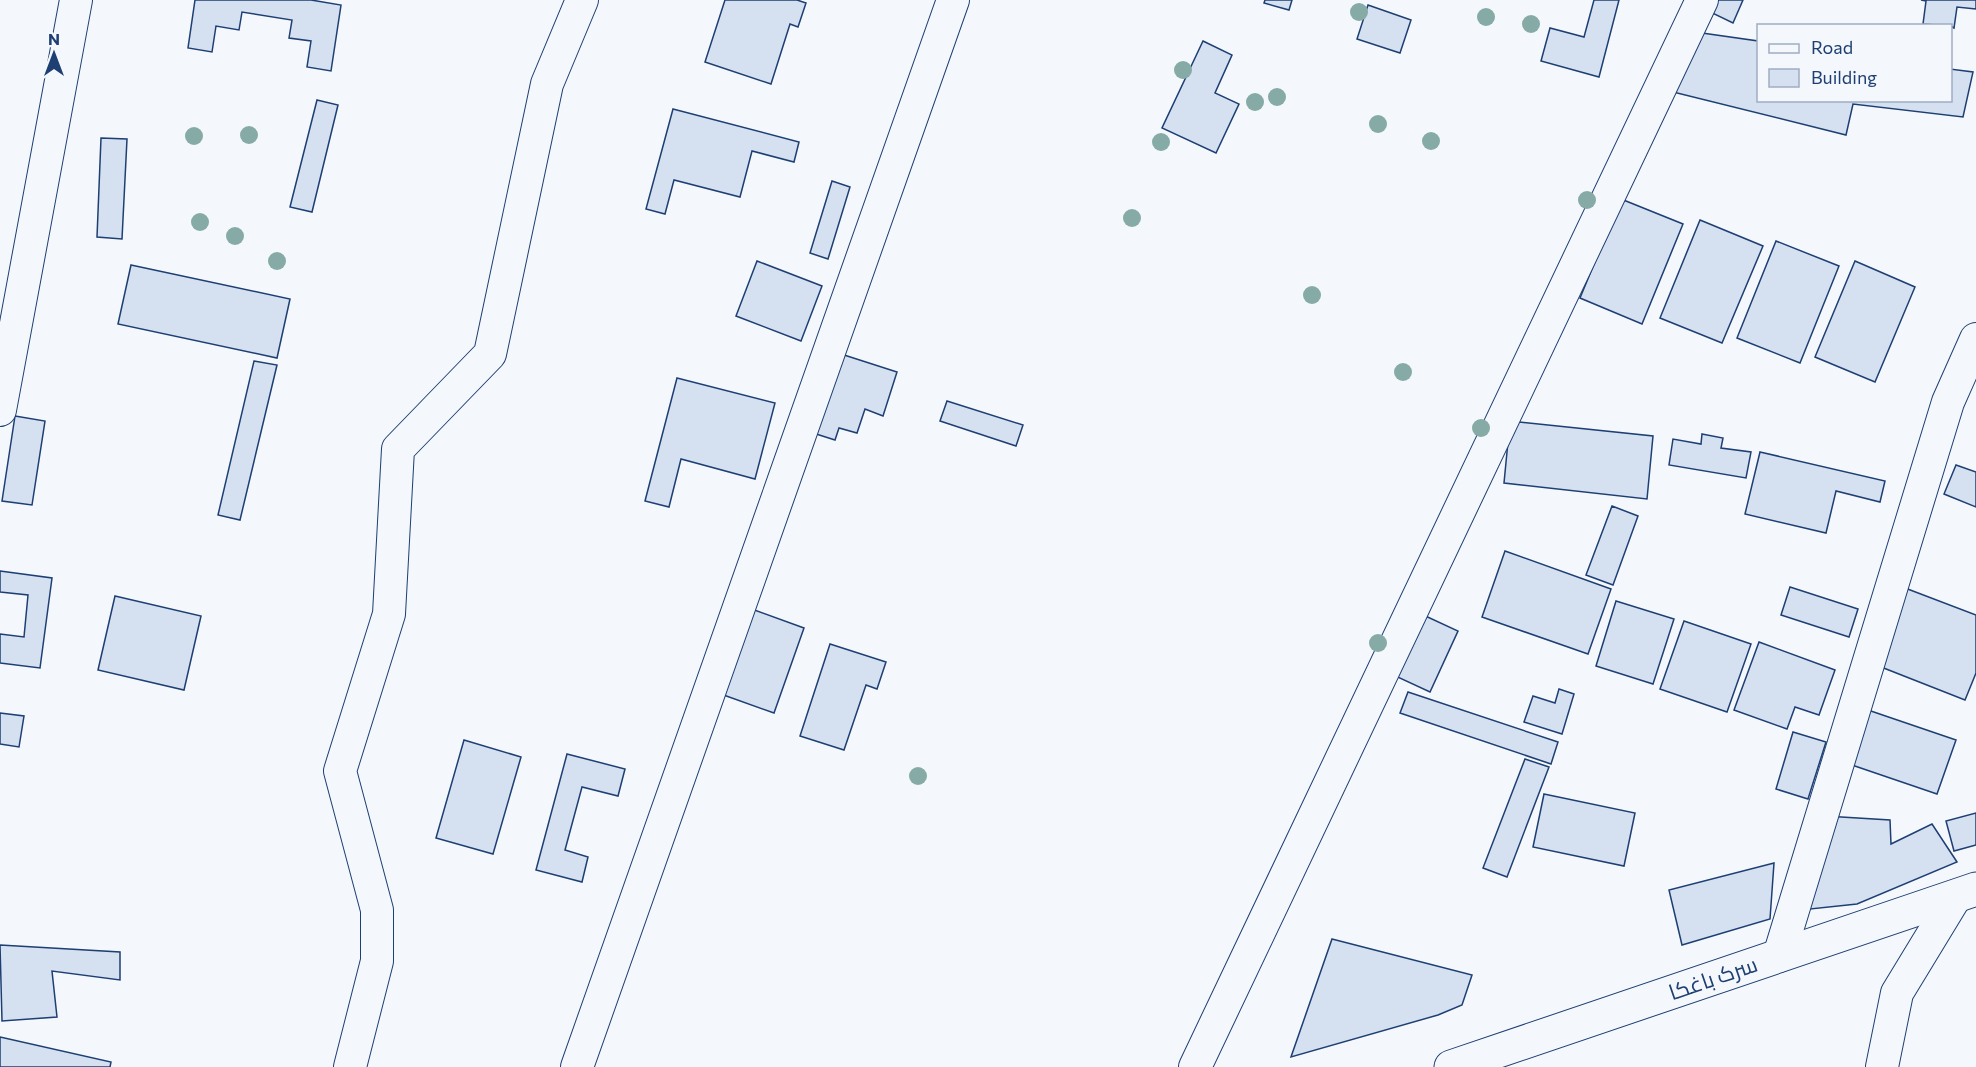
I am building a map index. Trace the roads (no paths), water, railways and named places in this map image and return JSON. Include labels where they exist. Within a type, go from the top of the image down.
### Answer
[{"type":"street","points":[[0,410],[76,0]]},
{"type":"street","points":[[350,1067],[377,961],[377,910],[340,771],[388,614],[398,449],[490,354],[547,84],[582,0]]},
{"type":"street","points":[[577,1067],[953,0]]},
{"type":"street","points":[[1196,1067],[1702,0]]},
{"type":"street","points":[[1779,956],[1948,402],[1976,339]]},
{"type":"street","points":[[1882,1067],[1897,993],[1966,893]]},
{"type":"street","name":"سرک باغکا","points":[[1451,1067],[1966,893]]}]
